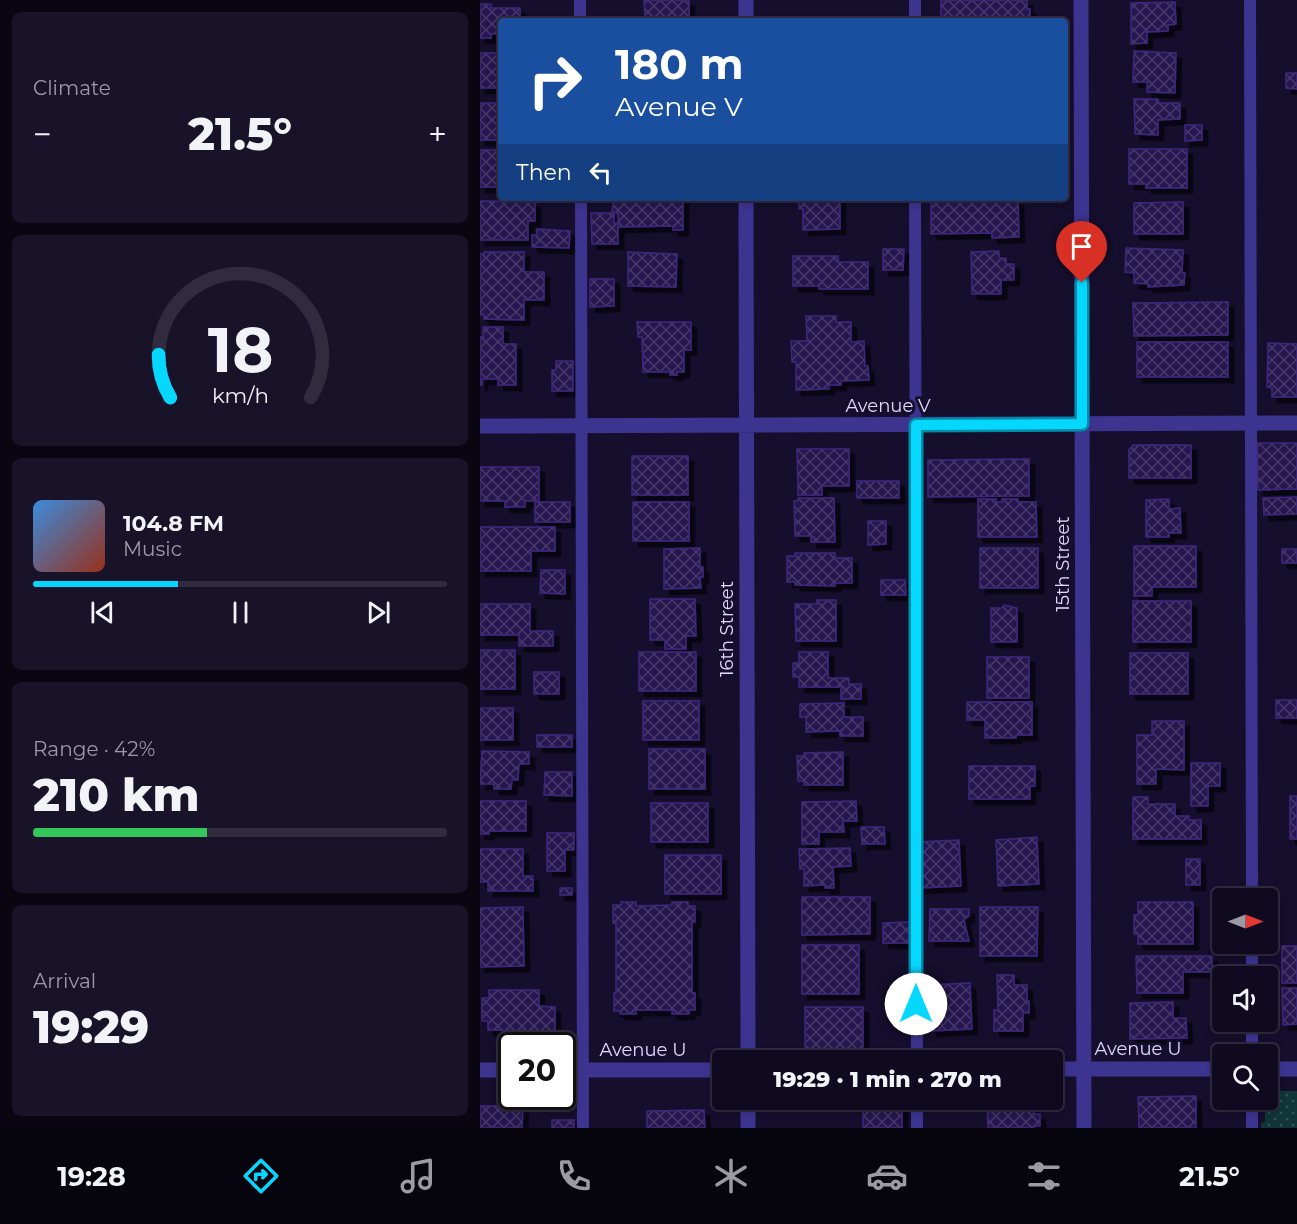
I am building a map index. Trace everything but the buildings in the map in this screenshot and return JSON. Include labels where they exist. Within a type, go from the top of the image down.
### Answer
[{"type":"street","points":[[746,0],[746,18]]},
{"type":"street","name":"15th Street","points":[[1081,0],[1084,1128]]},
{"type":"street","name":"16th Street","points":[[746,201],[748,1050]]},
{"type":"street","name":"Avenue V","points":[[480,426],[1297,423]]},
{"type":"street","points":[[1278,1069],[1297,1068]]},
{"type":"street","name":"Avenue U","points":[[1063,1069],[1212,1069]]},
{"type":"street","points":[[480,1070],[498,1070]]},
{"type":"street","name":"Avenue U","points":[[576,1070],[712,1070]]},
{"type":"street","points":[[748,1110],[748,1128]]},
{"type":"lane","points":[[580,0],[580,18]]},
{"type":"lane","points":[[915,0],[915,18]]},
{"type":"lane","points":[[1250,0],[1252,888]]},
{"type":"lane","points":[[581,201],[583,1128]]},
{"type":"lane","points":[[915,201],[917,1050]]},
{"type":"lane","points":[[917,1110],[917,1128]]},
{"type":"lane","points":[[1252,1110],[1252,1128]]},
{"type":"green space","points":[[1278,1091],[1297,1091],[1297,1128],[1261,1128],[1261,1123],[1265,1122],[1265,1110],[1278,1110]]},
{"type":"route","points":[[916,1004],[916,425],[1082,424],[1082,283]]}]
